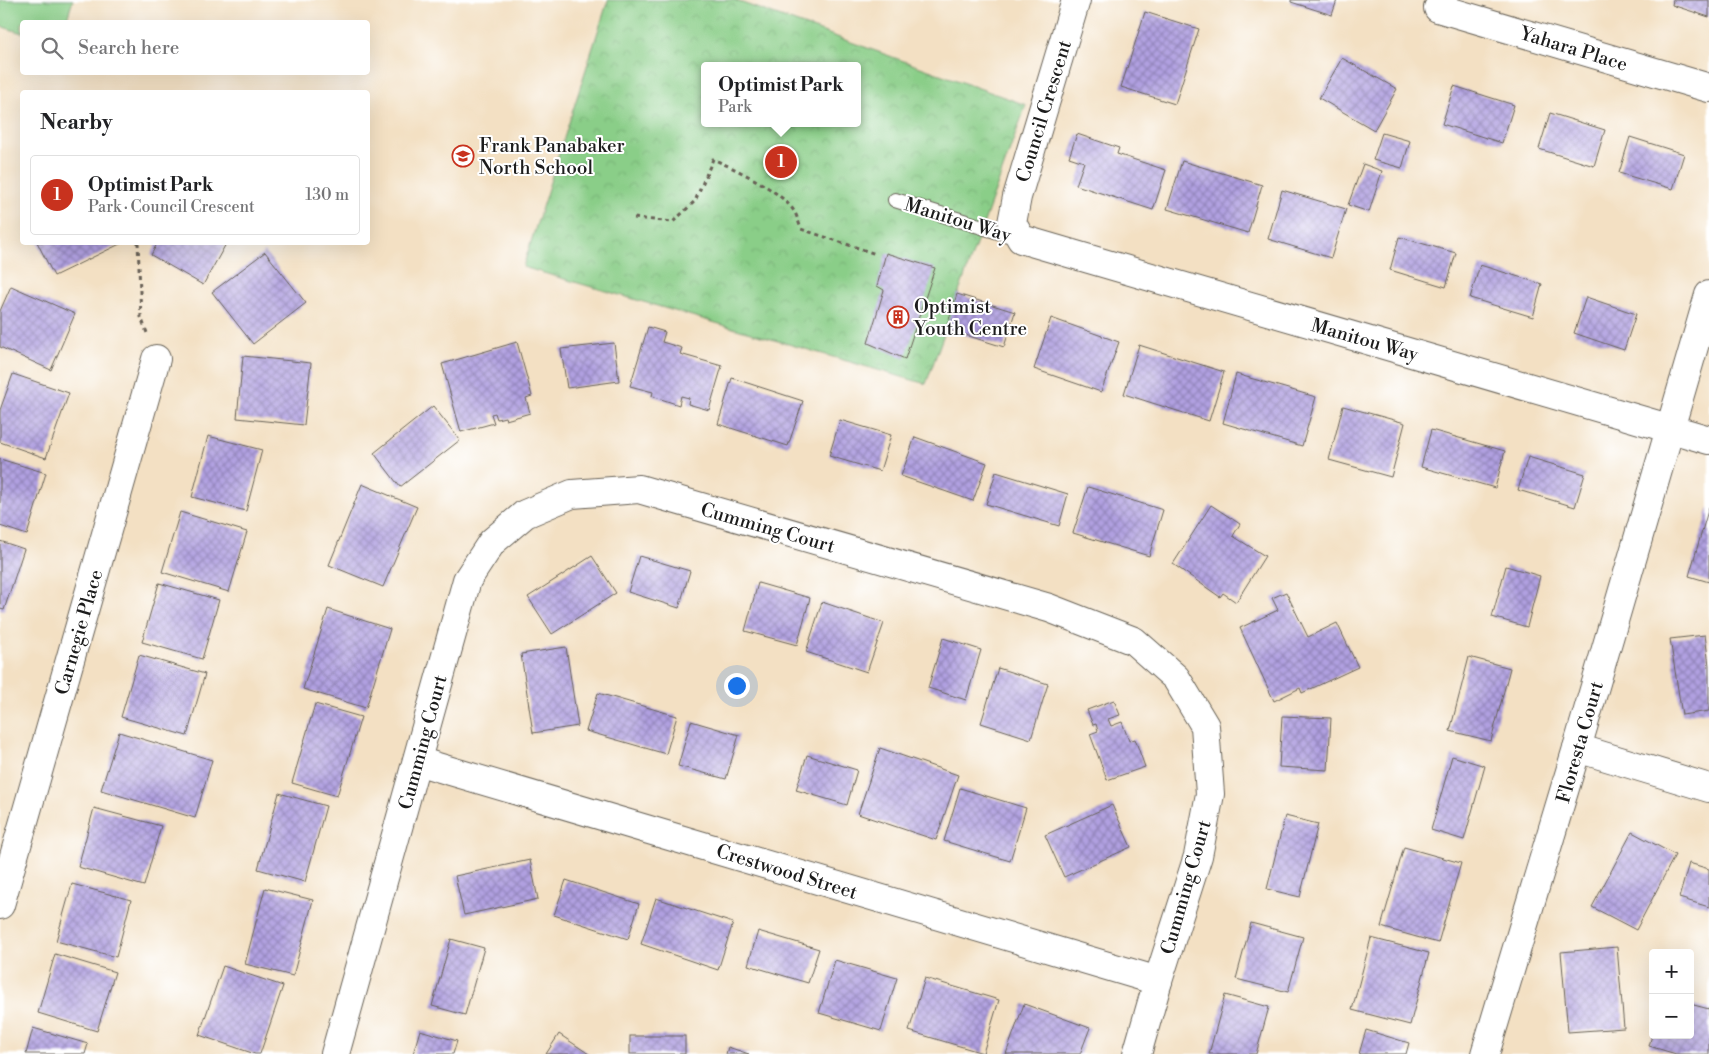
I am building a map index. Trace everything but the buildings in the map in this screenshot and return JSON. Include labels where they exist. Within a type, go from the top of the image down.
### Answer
[{"type":"street","name":"Council Crescent","points":[[1017,231],[1017,196],[1076,0]]},
{"type":"street","name":"Yahara Place","points":[[1438,8],[1709,88]]},
{"type":"street","name":"Manitou Way","points":[[1017,231],[1709,440]]},
{"type":"street","name":"Floresta Court","points":[[1485,1054],[1577,748],[1709,295]]},
{"type":"street","name":"Carnegie Place","points":[[0,905],[156,359]]},
{"type":"street","name":"Cumming Court","points":[[335,1054],[467,580],[492,542],[525,514],[572,494],[640,489],[1039,606],[1134,641],[1176,678],[1204,726],[1210,794],[1198,856],[1137,1054]]},
{"type":"street","points":[[1577,748],[1709,788]]},
{"type":"street","name":"Crestwood Street","points":[[417,761],[1158,981]]},
{"type":"lane","name":"Manitou Way","points":[[895,200],[1017,231]]},
{"type":"path","points":[[634,218],[673,222],[695,201],[713,159],[736,169],[782,197],[795,212],[801,229],[876,254]]},
{"type":"path","points":[[138,245],[140,317],[156,359]]},
{"type":"green space","points":[[0,0],[73,0],[67,20],[20,20],[20,32],[0,26]]},
{"type":"green space","points":[[608,0],[734,0],[1026,105],[926,384],[523,267]]},
{"type":"place","name":"Frank Panabaker North School","points":[[463,156]]},
{"type":"place","name":"Optimist Park","points":[[781,162]]},
{"type":"place","name":"Optimist Youth Centre","points":[[898,317]]}]
